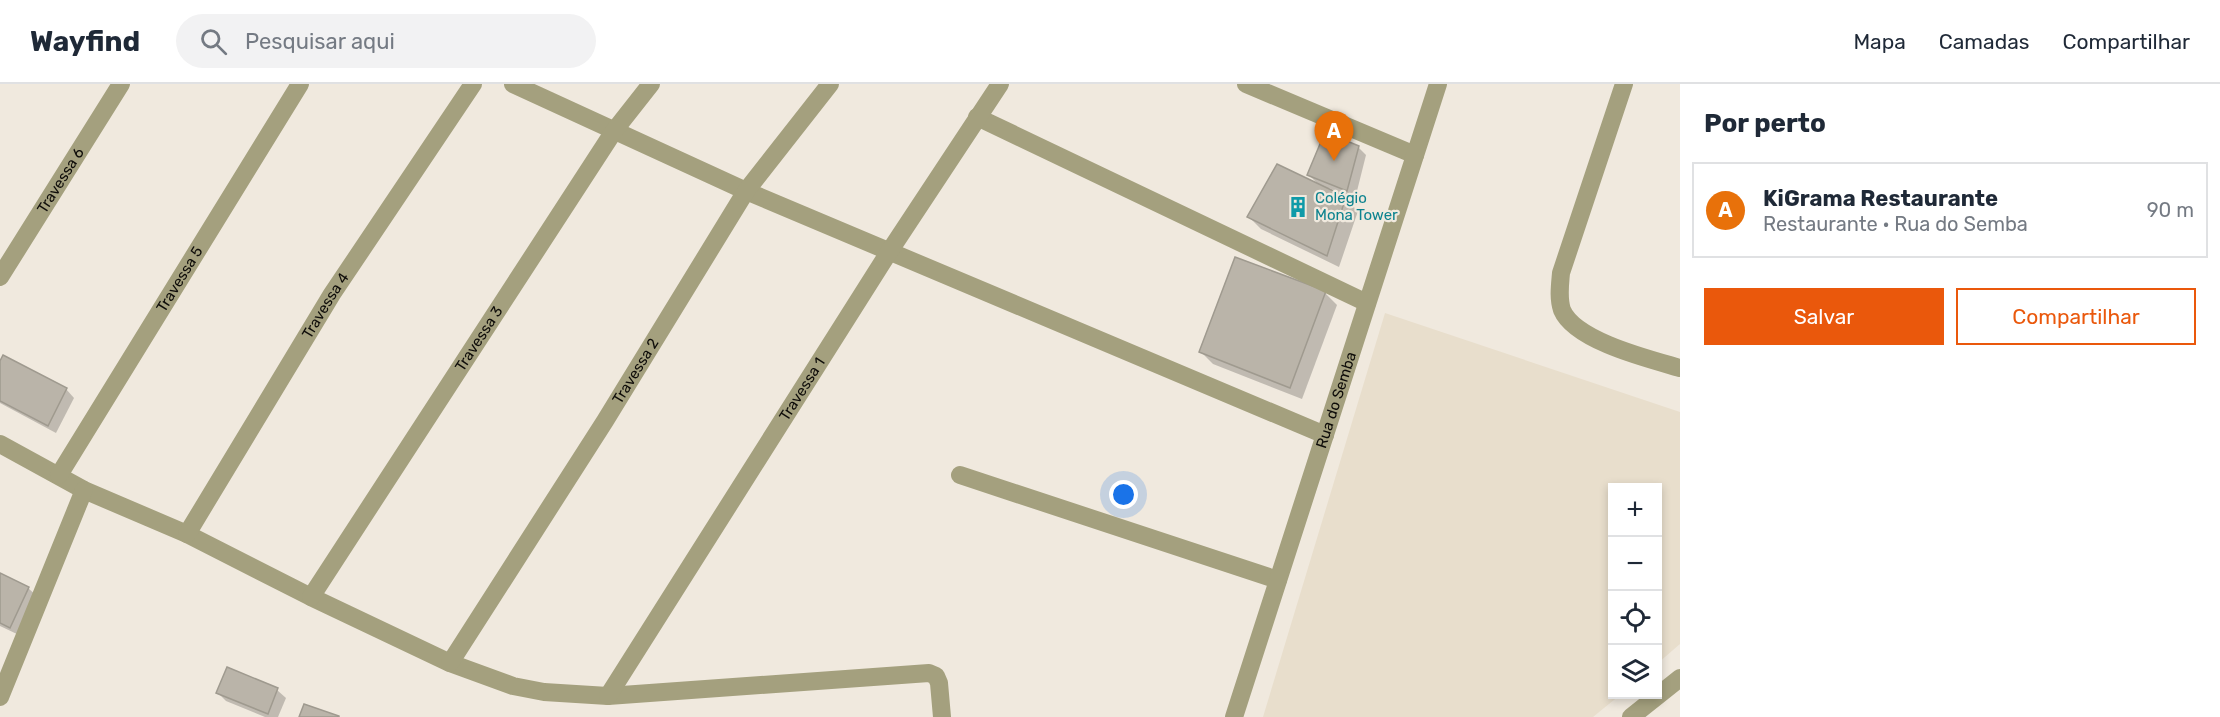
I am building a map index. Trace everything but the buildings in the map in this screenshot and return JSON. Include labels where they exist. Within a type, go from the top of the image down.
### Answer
[{"type":"street","name":"Travessa 6","points":[[0,277],[121,84]]},
{"type":"street","name":"Travessa 5","points":[[59,475],[300,84]]},
{"type":"street","name":"Travessa 4","points":[[187,534],[332,294],[473,84]]},
{"type":"street","points":[[513,84],[746,191],[1325,435]]},
{"type":"street","name":"Travessa 3","points":[[311,597],[614,131],[651,84]]},
{"type":"street","name":"Travessa 2","points":[[450,663],[605,421],[746,191],[830,84]]},
{"type":"street","name":"Travessa 1","points":[[608,696],[889,252],[1000,84]]},
{"type":"street","points":[[1246,84],[1415,154]]},
{"type":"street","name":"Rua do Semba","points":[[1234,717],[1438,84]]},
{"type":"street","points":[[1624,84],[1561,273],[1559,295],[1562,310],[1586,336],[1680,368]]},
{"type":"street","points":[[977,117],[1367,303]]},
{"type":"street","points":[[0,444],[84,490],[187,534],[311,597],[450,663],[513,686],[544,692],[608,696],[929,673],[936,676],[939,683],[942,717]]},
{"type":"street","points":[[960,475],[1278,580]]},
{"type":"street","points":[[0,697],[84,490]]},
{"type":"street","points":[[1631,717],[1680,678]]},
{"type":"shaded area","points":[[1385,313],[1680,412],[1680,644],[1662,660],[1662,483],[1608,483],[1608,699],[1615,699],[1593,717],[1263,717]]},
{"type":"place","name":"KiGrama Restaurante","points":[[1334,161]]},
{"type":"place","name":"Colégio Mona Tower","points":[[1298,207]]}]
